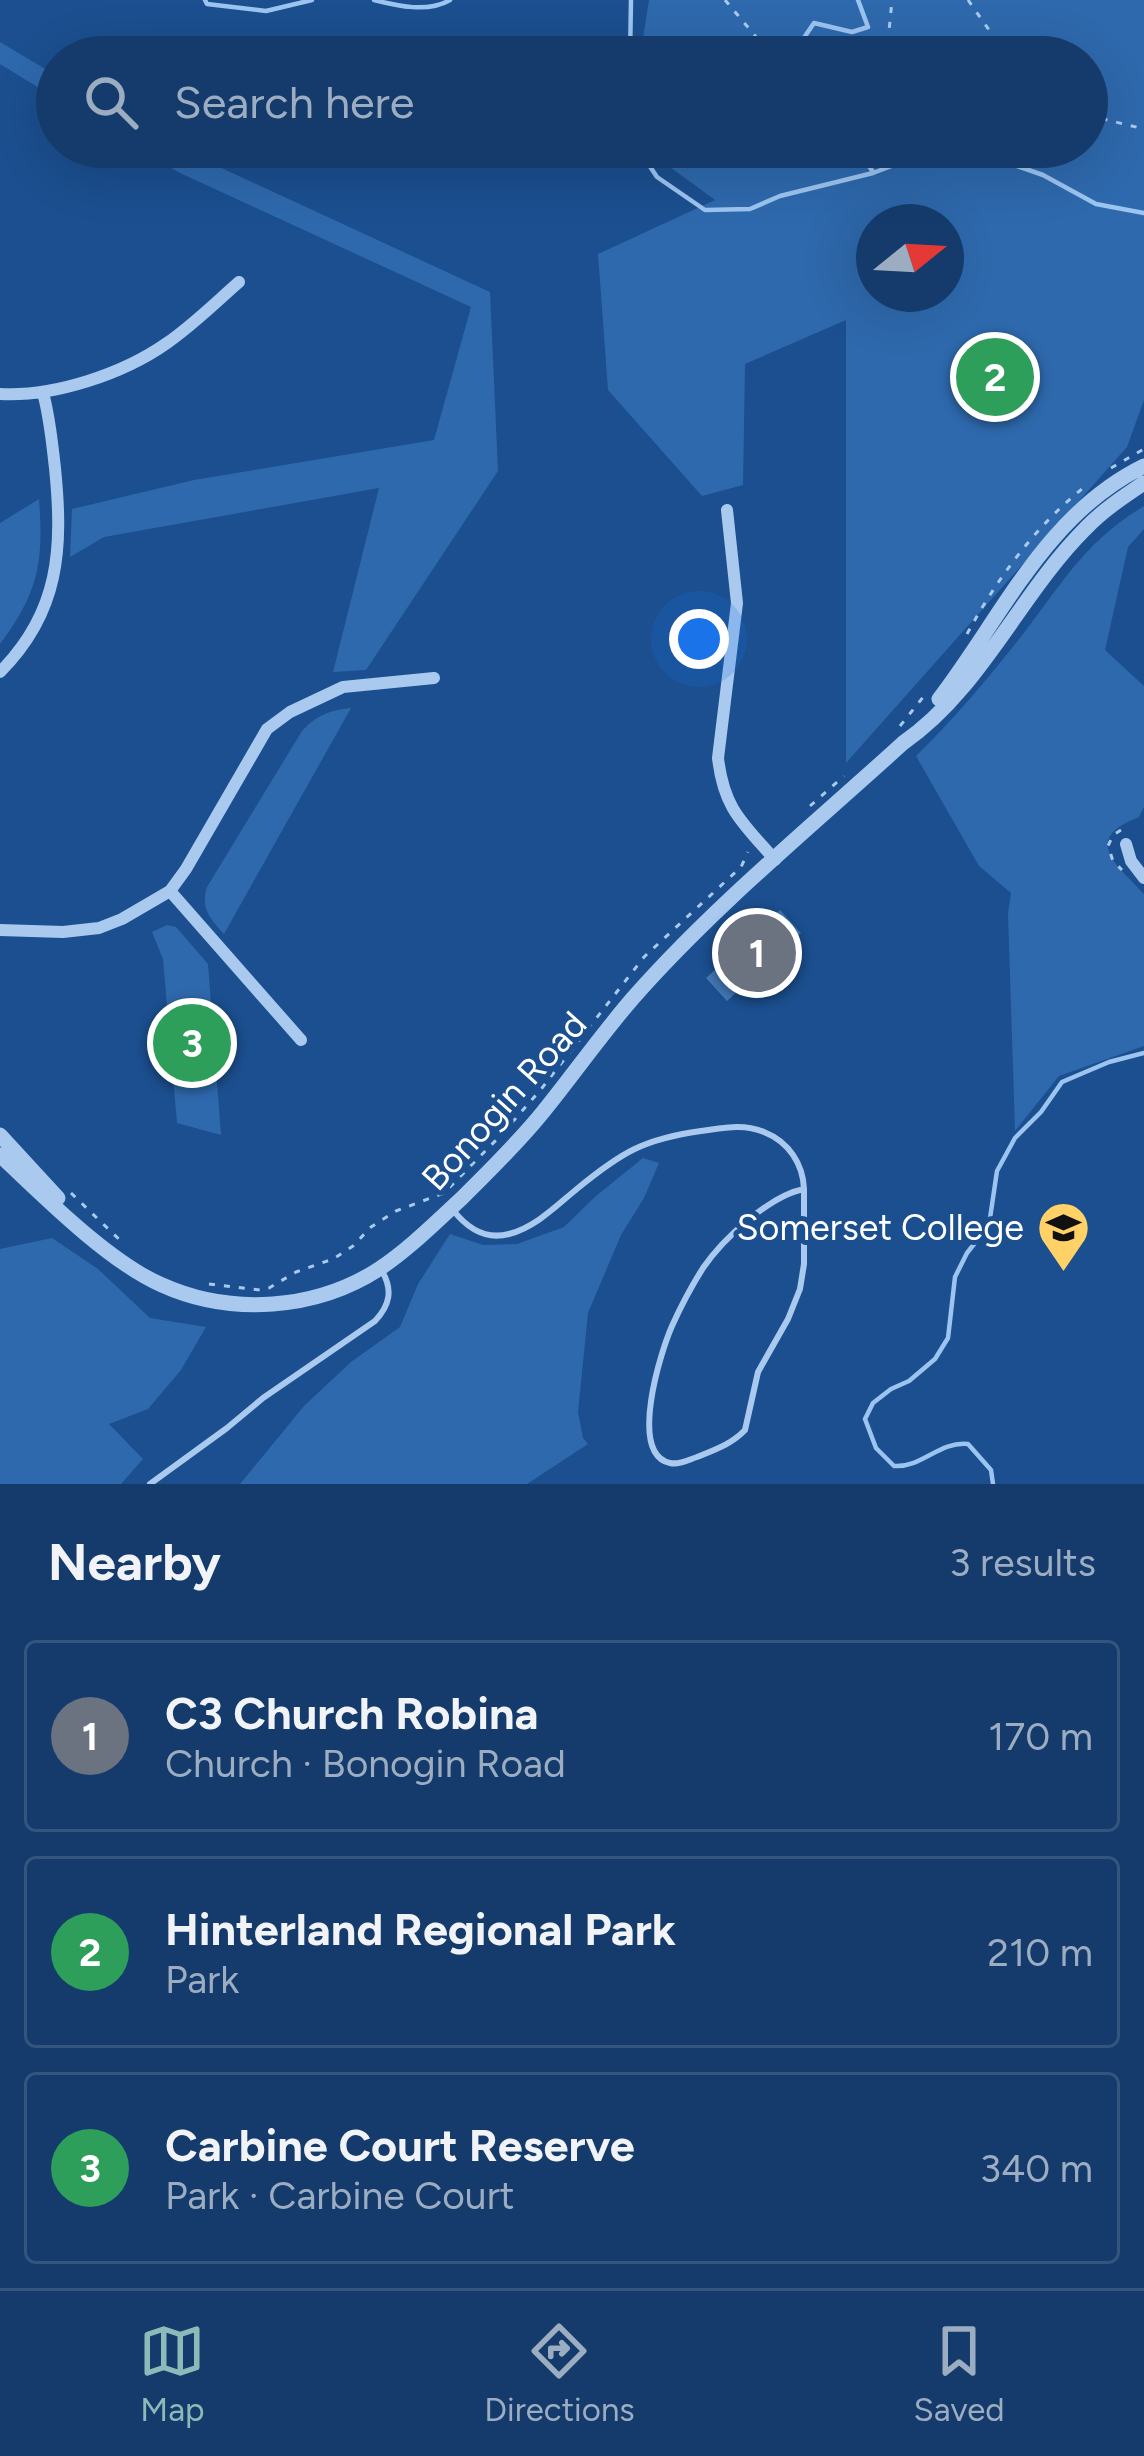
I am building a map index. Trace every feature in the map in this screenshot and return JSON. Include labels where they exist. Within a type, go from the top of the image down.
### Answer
[{"type":"street","points":[[0,394],[43,393],[98,376],[157,349],[239,283]]},
{"type":"street","points":[[0,672],[32,633],[52,585],[58,553],[59,505],[43,393]]},
{"type":"street","name":"Bonogin Road","points":[[0,1155],[136,1271],[162,1285],[211,1300],[236,1305],[311,1298],[339,1290],[381,1268],[500,1160],[680,946],[775,860],[953,680],[1052,538],[1082,508],[1144,466]]},
{"type":"street","name":"Bonogin Road","points":[[897,740],[922,730],[966,682],[1086,527],[1144,483]]},
{"type":"street","points":[[728,510],[737,603],[718,758],[721,782],[730,808],[775,860]]},
{"type":"street","points":[[1005,600],[1019,601],[1066,541],[1086,527]]},
{"type":"street","points":[[0,930],[63,932],[99,928],[122,919],[170,891],[267,729],[290,712],[343,687],[434,678]]},
{"type":"street","points":[[1126,844],[1144,878]]},
{"type":"street","points":[[170,891],[301,1040]]},
{"type":"street","name":"Bonogin Road","points":[[0,1135],[82,1228]]},
{"type":"lane","points":[[451,1208],[476,1232],[507,1235],[542,1218],[638,1145],[734,1126],[749,1127],[780,1141],[799,1164],[804,1190],[800,1289],[758,1372],[745,1430],[733,1441],[680,1463],[664,1461],[650,1438],[652,1397],[669,1331],[718,1249],[779,1198],[804,1190]]},
{"type":"lane","points":[[150,1484],[375,1321],[388,1304],[389,1290],[381,1268]]},
{"type":"path","points":[[725,0],[755,36]]},
{"type":"path","points":[[888,36],[892,0]]},
{"type":"path","points":[[968,0],[993,36]]},
{"type":"path","points":[[1108,121],[1144,129]]},
{"type":"path","points":[[965,638],[988,596],[1061,506],[1144,449]]},
{"type":"path","points":[[897,740],[930,689]]},
{"type":"path","points":[[799,816],[851,770]]},
{"type":"path","points":[[204,1283],[268,1288],[333,1259],[396,1211],[444,1193],[542,1088],[644,958],[741,867],[752,849]]},
{"type":"path","points":[[72,1194],[127,1247]]},
{"type":"shaded area","points":[[649,0],[1144,0],[1144,400],[1127,447],[846,763],[846,320],[745,364],[743,485],[702,496],[608,390],[598,254],[715,200],[671,168],[1108,168],[1108,36],[643,36]]},
{"type":"shaded area","points":[[0,42],[36,63],[36,86],[0,64]]},
{"type":"shaded area","points":[[171,168],[221,168],[490,292],[498,471],[366,670],[333,672],[379,488],[104,537],[70,557],[72,509],[194,480],[434,440],[471,307]]},
{"type":"shaded area","points":[[39,499],[36,576],[23,609],[0,644],[0,523]]},
{"type":"shaded area","points":[[1144,506],[1144,529],[1128,547],[1105,650],[1144,686],[1144,807],[1139,817],[1111,834],[1108,843],[1115,862],[1144,894],[1144,1046],[1059,1076],[1015,1131],[1011,893],[979,866],[916,756],[980,687],[1088,551]]},
{"type":"shaded area","points":[[351,708],[224,934],[208,913],[207,887],[302,731],[324,714]]},
{"type":"shaded area","points":[[167,925],[176,927],[208,964],[221,1135],[177,1123],[163,959],[152,932]]},
{"type":"shaded area","points":[[643,1158],[659,1163],[588,1313],[578,1412],[588,1444],[527,1484],[240,1484],[304,1406],[351,1362],[400,1327],[418,1284],[450,1234],[483,1245],[517,1244],[564,1227]]},
{"type":"shaded area","points":[[52,1238],[98,1269],[150,1318],[206,1327],[181,1370],[148,1409],[109,1424],[143,1459],[121,1484],[0,1484],[0,1249]]},
{"type":"building","points":[[780,910],[801,933],[727,1001],[706,978]]},
{"type":"waterway","points":[[205,0],[266,11],[312,0]]},
{"type":"waterway","points":[[374,0],[423,7],[450,0]]},
{"type":"waterway","points":[[630,36],[631,0]]},
{"type":"waterway","points":[[805,36],[814,23],[852,32],[868,27],[858,0]]},
{"type":"waterway","points":[[651,168],[705,210],[750,209],[780,196],[886,168]]},
{"type":"waterway","points":[[870,168],[873,172]]},
{"type":"waterway","points":[[1023,168],[1096,204],[1144,213]]},
{"type":"waterway","points":[[993,1484],[991,1470],[968,1444],[948,1446],[913,1463],[894,1466],[876,1448],[865,1419],[873,1403],[935,1359],[948,1338],[955,1277],[989,1225],[997,1171],[1015,1138],[1062,1082],[1144,1053]]},
{"type":"place","name":"Hinterland Regional Park","points":[[995,377]]},
{"type":"place","name":"C3 Church Robina","points":[[757,953]]},
{"type":"place","name":"Carbine Court Reserve","points":[[192,1043]]},
{"type":"place","name":"Somerset College","points":[[1063,1273]]}]
